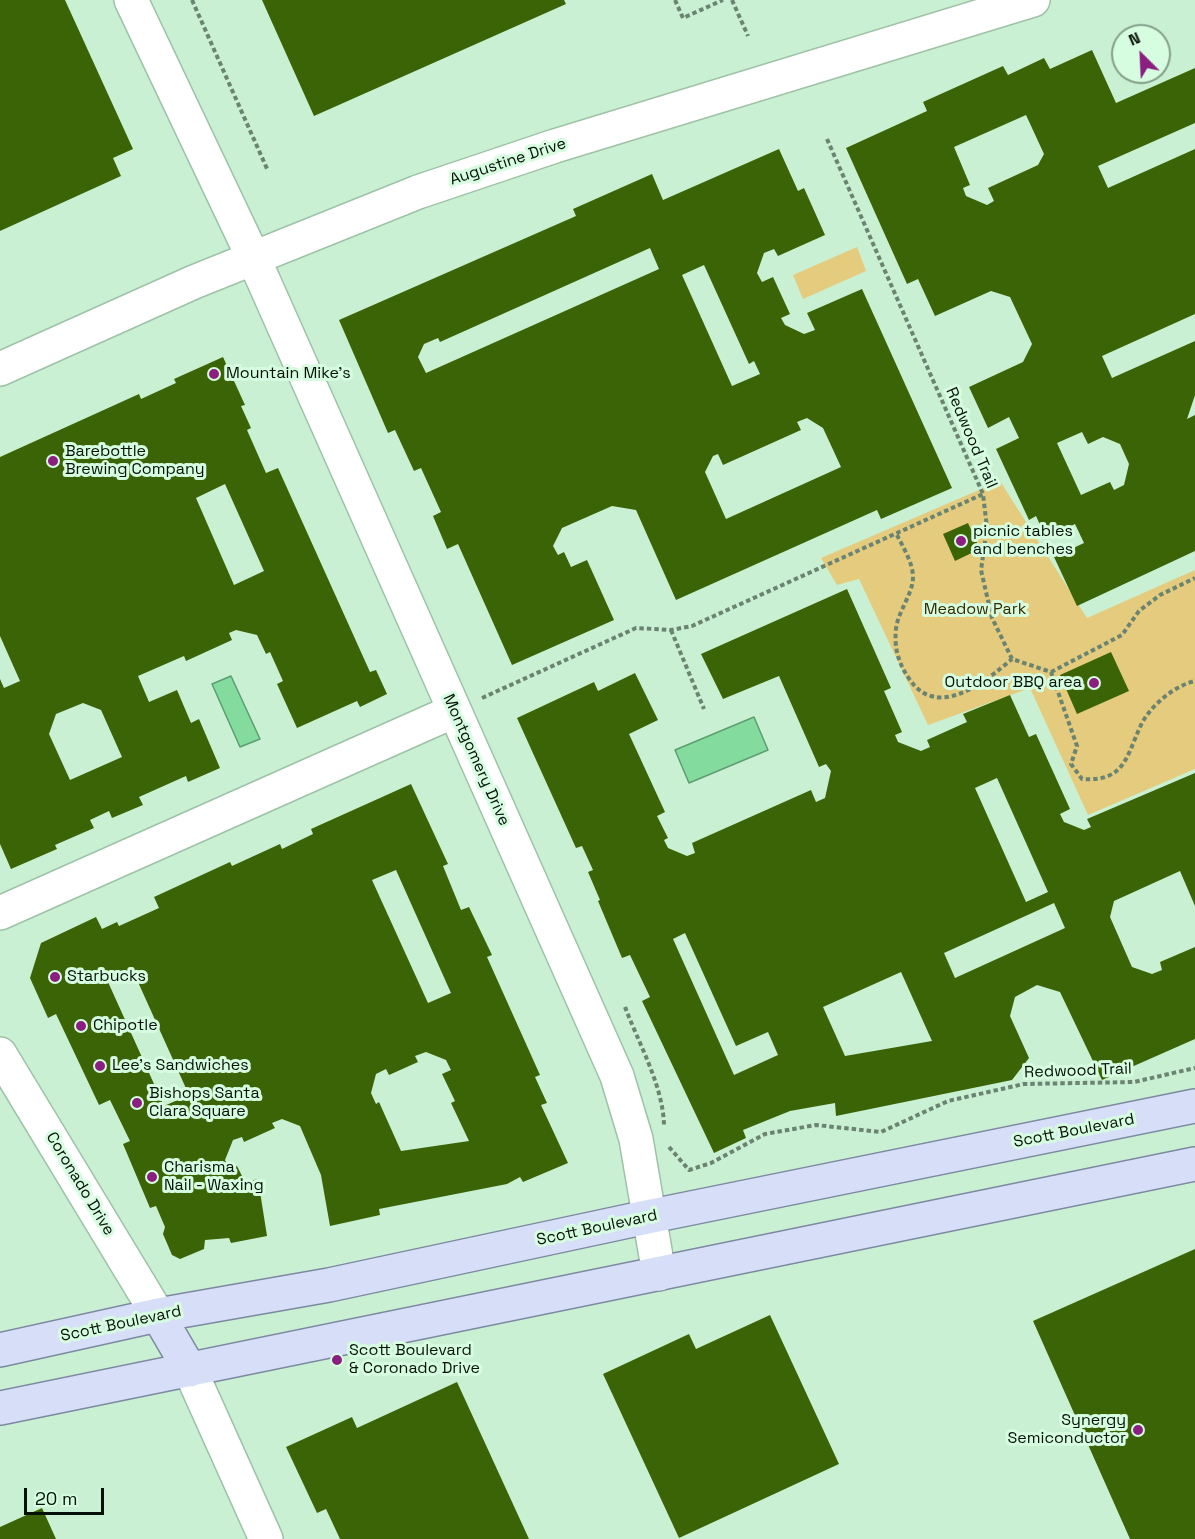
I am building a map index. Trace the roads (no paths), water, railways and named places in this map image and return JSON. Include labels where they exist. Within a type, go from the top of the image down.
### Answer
[{"type":"main road","name":"Scott Boulevard","points":[[0,1350],[159,1315],[328,1285],[647,1217],[1195,1106]]},
{"type":"main road","points":[[0,1408],[1195,1164]]},
{"type":"main road","points":[[159,1315],[190,1371]]},
{"type":"street","name":"Montgomery Drive","points":[[131,0],[253,257],[616,1076],[636,1139],[647,1217],[659,1274]]},
{"type":"street","name":"Augustine Drive","points":[[0,369],[253,257],[481,170],[1033,0]]},
{"type":"street","points":[[0,913],[454,711]]},
{"type":"street","name":"Coronado Drive","points":[[0,1054],[159,1315]]},
{"type":"street","points":[[190,1371],[266,1539]]},
{"type":"place","name":"Mountain Mike's","points":[[214,374]]},
{"type":"place","name":"Barebottle Brewing Company","points":[[53,461]]},
{"type":"place","name":"picnic tables and benches","points":[[961,541]]},
{"type":"place","name":"Outdoor BBQ area","points":[[1094,683]]},
{"type":"place","name":"Starbucks","points":[[55,977]]},
{"type":"place","name":"Chipotle","points":[[81,1026]]},
{"type":"place","name":"Lee's Sandwiches","points":[[100,1066]]},
{"type":"place","name":"Bishops Santa Clara Square","points":[[137,1103]]},
{"type":"place","name":"Charisma Nail - Waxing","points":[[152,1177]]},
{"type":"place","name":"Scott Boulevard & Coronado Drive","points":[[337,1360]]},
{"type":"place","name":"Synergy Semiconductor","points":[[1138,1430]]},
{"type":"park label","name":"Meadow Park","points":[[975,610]]}]
